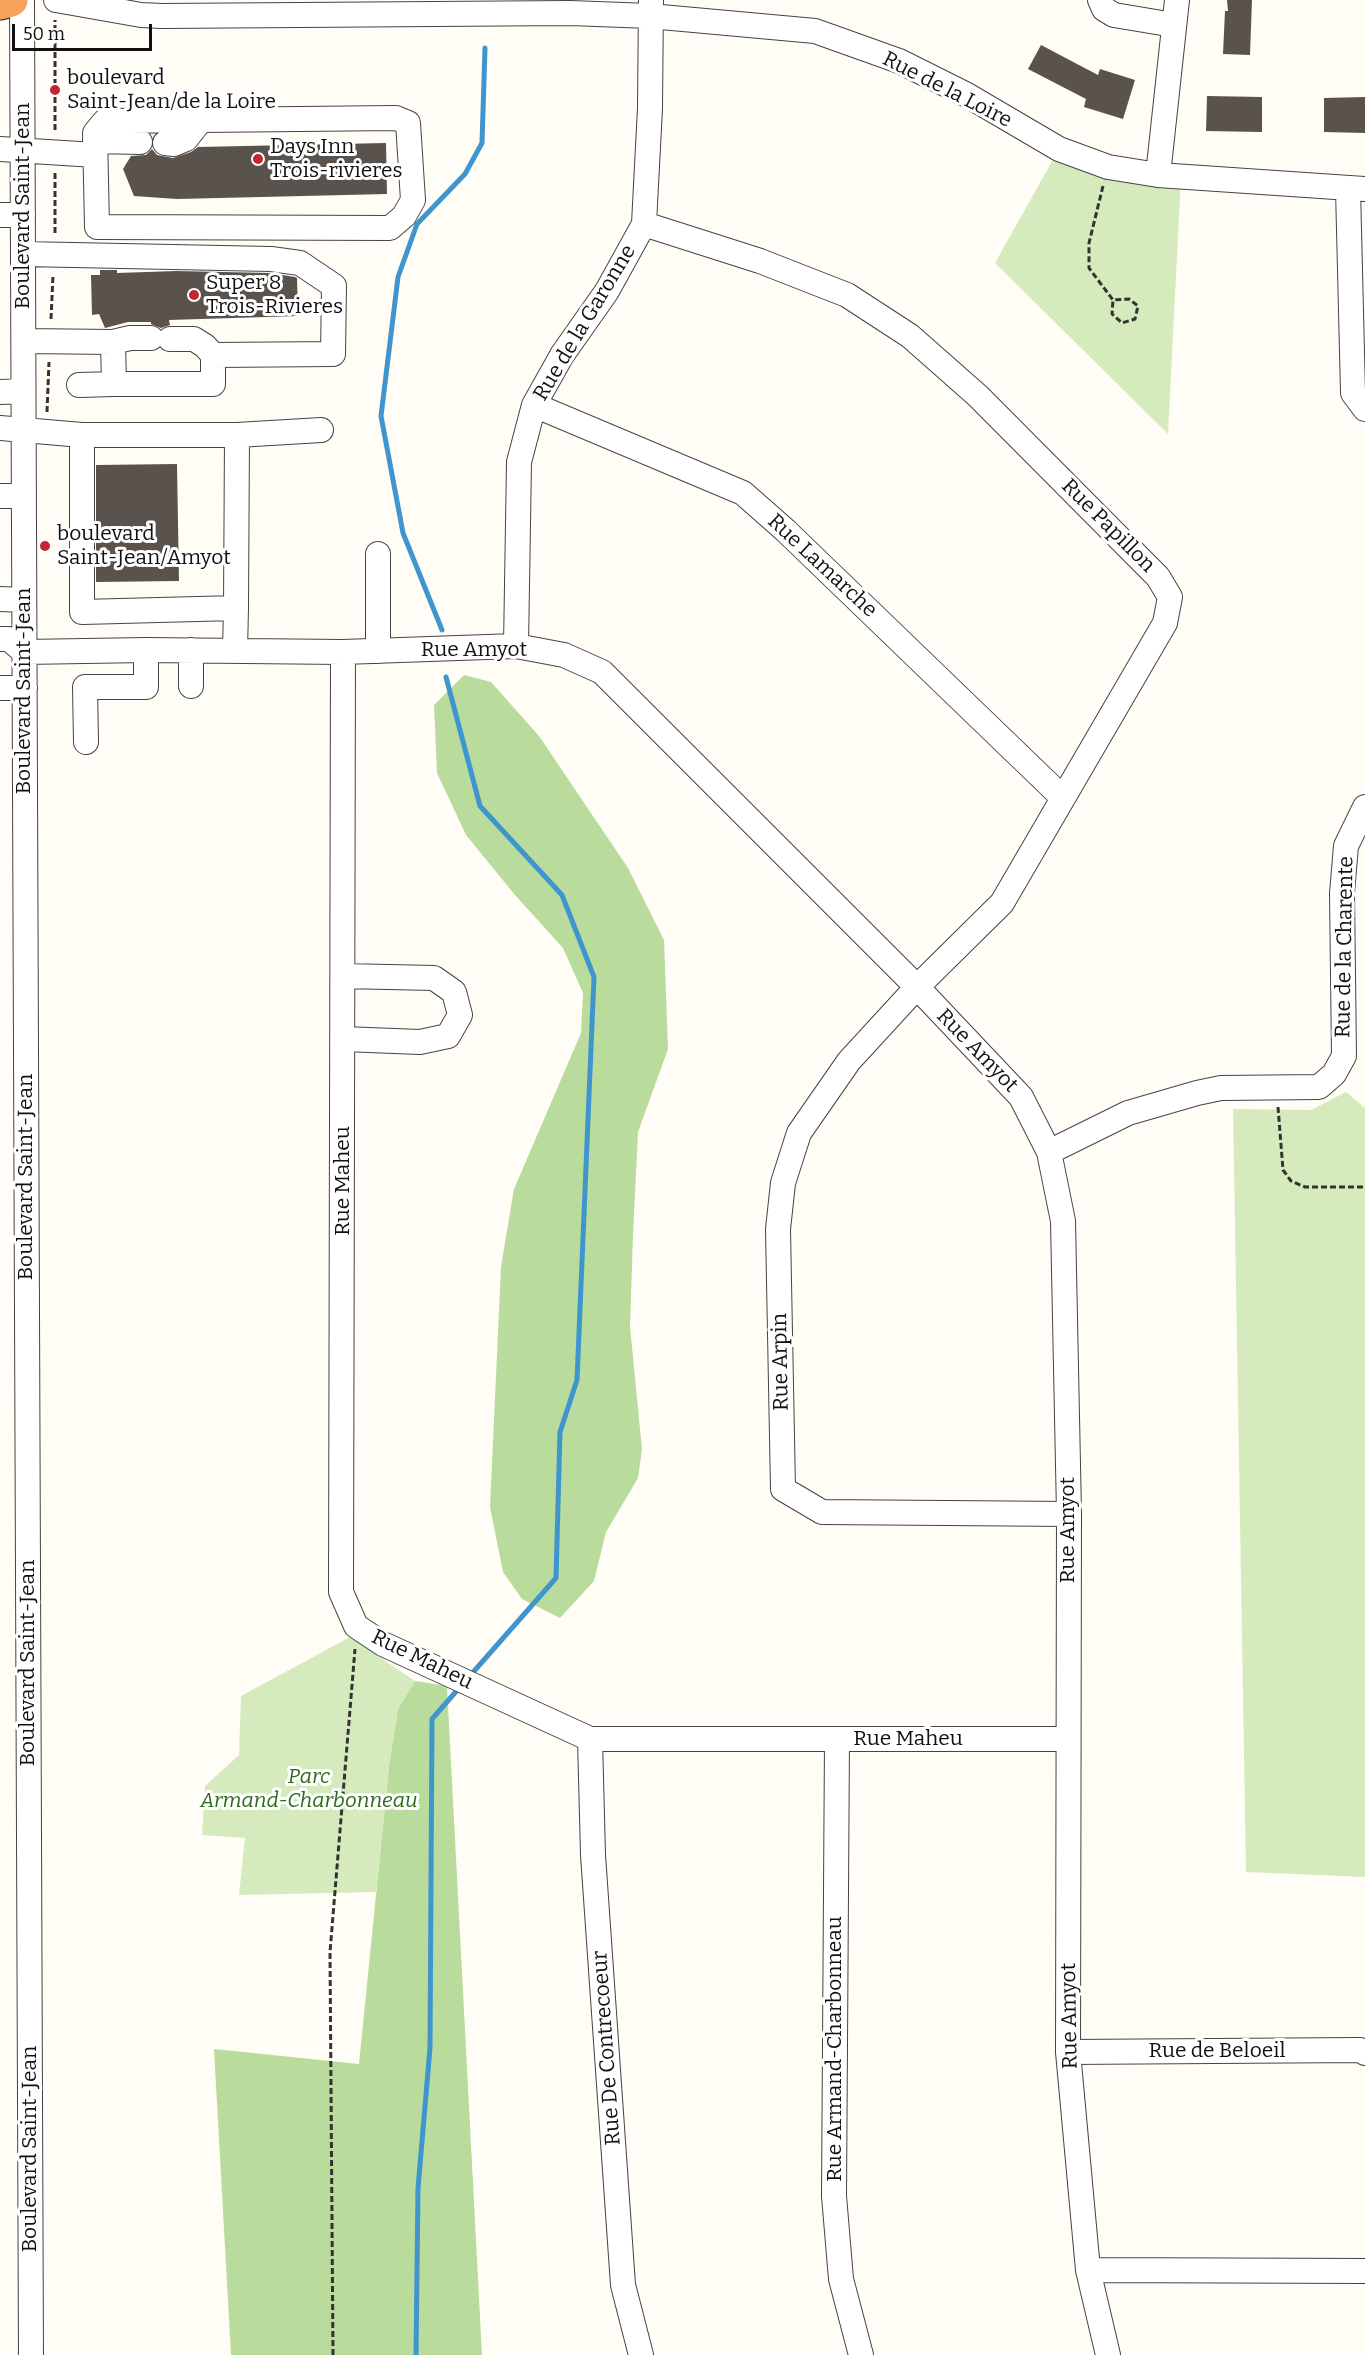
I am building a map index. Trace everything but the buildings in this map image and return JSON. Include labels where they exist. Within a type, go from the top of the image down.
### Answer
[{"type":"highway","points":[[0,3],[11,0]]},
{"type":"street","name":"Boulevard Saint-Jean","points":[[22,0],[11,150],[11,215],[23,254],[24,341],[12,392],[12,496],[24,600],[25,688],[31,2355]]},
{"type":"street","name":"Rue de la Loire","points":[[56,0],[141,15],[302,8],[570,13],[650,8],[815,31],[899,61],[967,96],[1059,149],[1108,167],[1158,175],[1357,189]]},
{"type":"street","points":[[1100,0],[1104,9],[1114,15],[1174,25]]},
{"type":"street","points":[[1158,175],[1177,0]]},
{"type":"street","name":"Rue de la Garonne","points":[[516,646],[519,462],[534,405],[562,355],[608,291],[644,224],[650,108],[650,8]]},
{"type":"street","points":[[396,118],[408,123],[413,200],[404,216],[390,228],[97,227],[94,133],[105,121],[201,120],[396,118]]},
{"type":"street","points":[[165,143],[174,144],[186,139],[201,120]]},
{"type":"street","points":[[11,150],[95,148],[140,142]]},
{"type":"street","points":[[1357,189],[1353,393],[1365,409]]},
{"type":"street","name":"Rue Papillon","points":[[644,224],[760,261],[847,295],[910,336],[978,396],[1158,577],[1170,597],[1165,623],[1002,903],[916,987]]},
{"type":"street","points":[[23,254],[271,259],[300,263],[334,286],[333,354],[213,355]]},
{"type":"street","points":[[24,341],[114,342],[130,338],[194,339],[213,355],[213,384],[79,385]]},
{"type":"street","points":[[114,342],[114,384]]},
{"type":"street","name":"Rue Lamarche","points":[[534,405],[743,493],[785,530],[1063,798]]},
{"type":"street","points":[[12,430],[82,435],[237,435],[321,430]]},
{"type":"street","points":[[82,435],[82,612],[236,608]]},
{"type":"street","points":[[235,651],[237,435]]},
{"type":"street","points":[[378,554],[378,651]]},
{"type":"street","points":[[0,599],[24,600]]},
{"type":"street","points":[[86,742],[85,687],[146,687],[128,611]]},
{"type":"street","points":[[0,639],[9,639],[24,652]]},
{"type":"street","name":"Rue Amyot","points":[[24,652],[137,650],[343,652],[516,646],[564,655],[602,672],[916,987],[1021,1097],[1049,1152],[1063,1221],[1069,1514],[1068,2052],[1088,2270],[1108,2355]]},
{"type":"street","points":[[191,650],[191,686]]},
{"type":"street","name":"Rue Maheu","points":[[343,652],[341,1592],[356,1626],[383,1644],[590,1740],[1068,1739]]},
{"type":"street","points":[[0,688],[25,688]]},
{"type":"street","name":"Rue de la Charente","points":[[1049,1152],[1128,1113],[1197,1093],[1221,1088],[1319,1086],[1334,1074],[1344,1056],[1342,893],[1346,846],[1365,807]]},
{"type":"street","points":[[343,976],[434,978],[454,992],[460,1015],[448,1036],[420,1042],[343,1039]]},
{"type":"street","name":"Rue Arpin","points":[[916,987],[849,1061],[799,1133],[783,1184],[778,1229],[783,1489],[822,1512],[1069,1514]]},
{"type":"street","name":"Rue Armand-Charbonneau","points":[[837,1739],[834,2196],[840,2279],[861,2355]]},
{"type":"street","name":"Rue De Contrecoeur","points":[[590,1740],[593,1854],[623,2285],[641,2355]]},
{"type":"street","name":"Rue de Beloeil","points":[[1068,2052],[1360,2050],[1365,2053]]},
{"type":"street","points":[[1088,2270],[1365,2271]]},
{"type":"path","name":"Boulevard Saint-Jean","points":[[55,38],[55,134]]},
{"type":"path","points":[[1108,167],[1089,243],[1089,268],[1113,300],[1112,314],[1122,323],[1135,319],[1138,306],[1130,299],[1113,300]]},
{"type":"path","name":"Boulevard Saint-Jean","points":[[55,171],[55,237]]},
{"type":"path","name":"Boulevard Saint-Jean","points":[[51,319],[54,272]]},
{"type":"path","points":[[47,416],[50,352]]},
{"type":"path","points":[[1277,1088],[1283,1170],[1291,1181],[1305,1187],[1365,1187]]},
{"type":"path","points":[[333,2355],[330,1952],[356,1626]]},
{"type":"green space","points":[[1059,149],[1181,177],[1168,434],[995,263]]},
{"type":"green space","points":[[464,675],[491,682],[539,736],[628,868],[664,940],[668,1049],[638,1132],[633,1235],[630,1327],[642,1449],[638,1478],[606,1532],[594,1581],[560,1618],[522,1599],[503,1572],[490,1507],[501,1267],[514,1189],[581,1033],[583,993],[563,948],[515,895],[466,835],[437,773],[434,705]]},
{"type":"green space","points":[[1346,1092],[1365,1108],[1365,1877],[1246,1872],[1233,1109],[1311,1110]]},
{"type":"green space","name":"Parc Armand-Charbonneau","points":[[350,1637],[415,1681],[398,1709],[389,1766],[376,1892],[239,1895],[245,1838],[202,1835],[205,1786],[239,1755],[241,1696]]},
{"type":"green space","points":[[415,1681],[447,1686],[482,2355],[231,2355],[214,2049],[359,2064],[389,1766],[398,1709]]},
{"type":"waterway","points":[[442,630],[403,533],[381,416],[398,277],[417,224],[465,174],[482,143],[485,48]]},
{"type":"waterway","points":[[446,677],[480,806],[562,895],[594,977],[577,1380],[560,1432],[556,1578],[468,1678]]},
{"type":"waterway","points":[[416,2355],[418,2188],[430,2048],[432,1719],[460,1687]]},
{"type":"place","name":"boulevard Saint-Jean/de la Loire","points":[[55,90]]},
{"type":"place","name":"Days Inn Trois-rivieres","points":[[258,159]]},
{"type":"place","name":"Super 8 Trois-Rivieres","points":[[194,295]]},
{"type":"place","name":"boulevard Saint-Jean/Amyot","points":[[45,546]]}]
